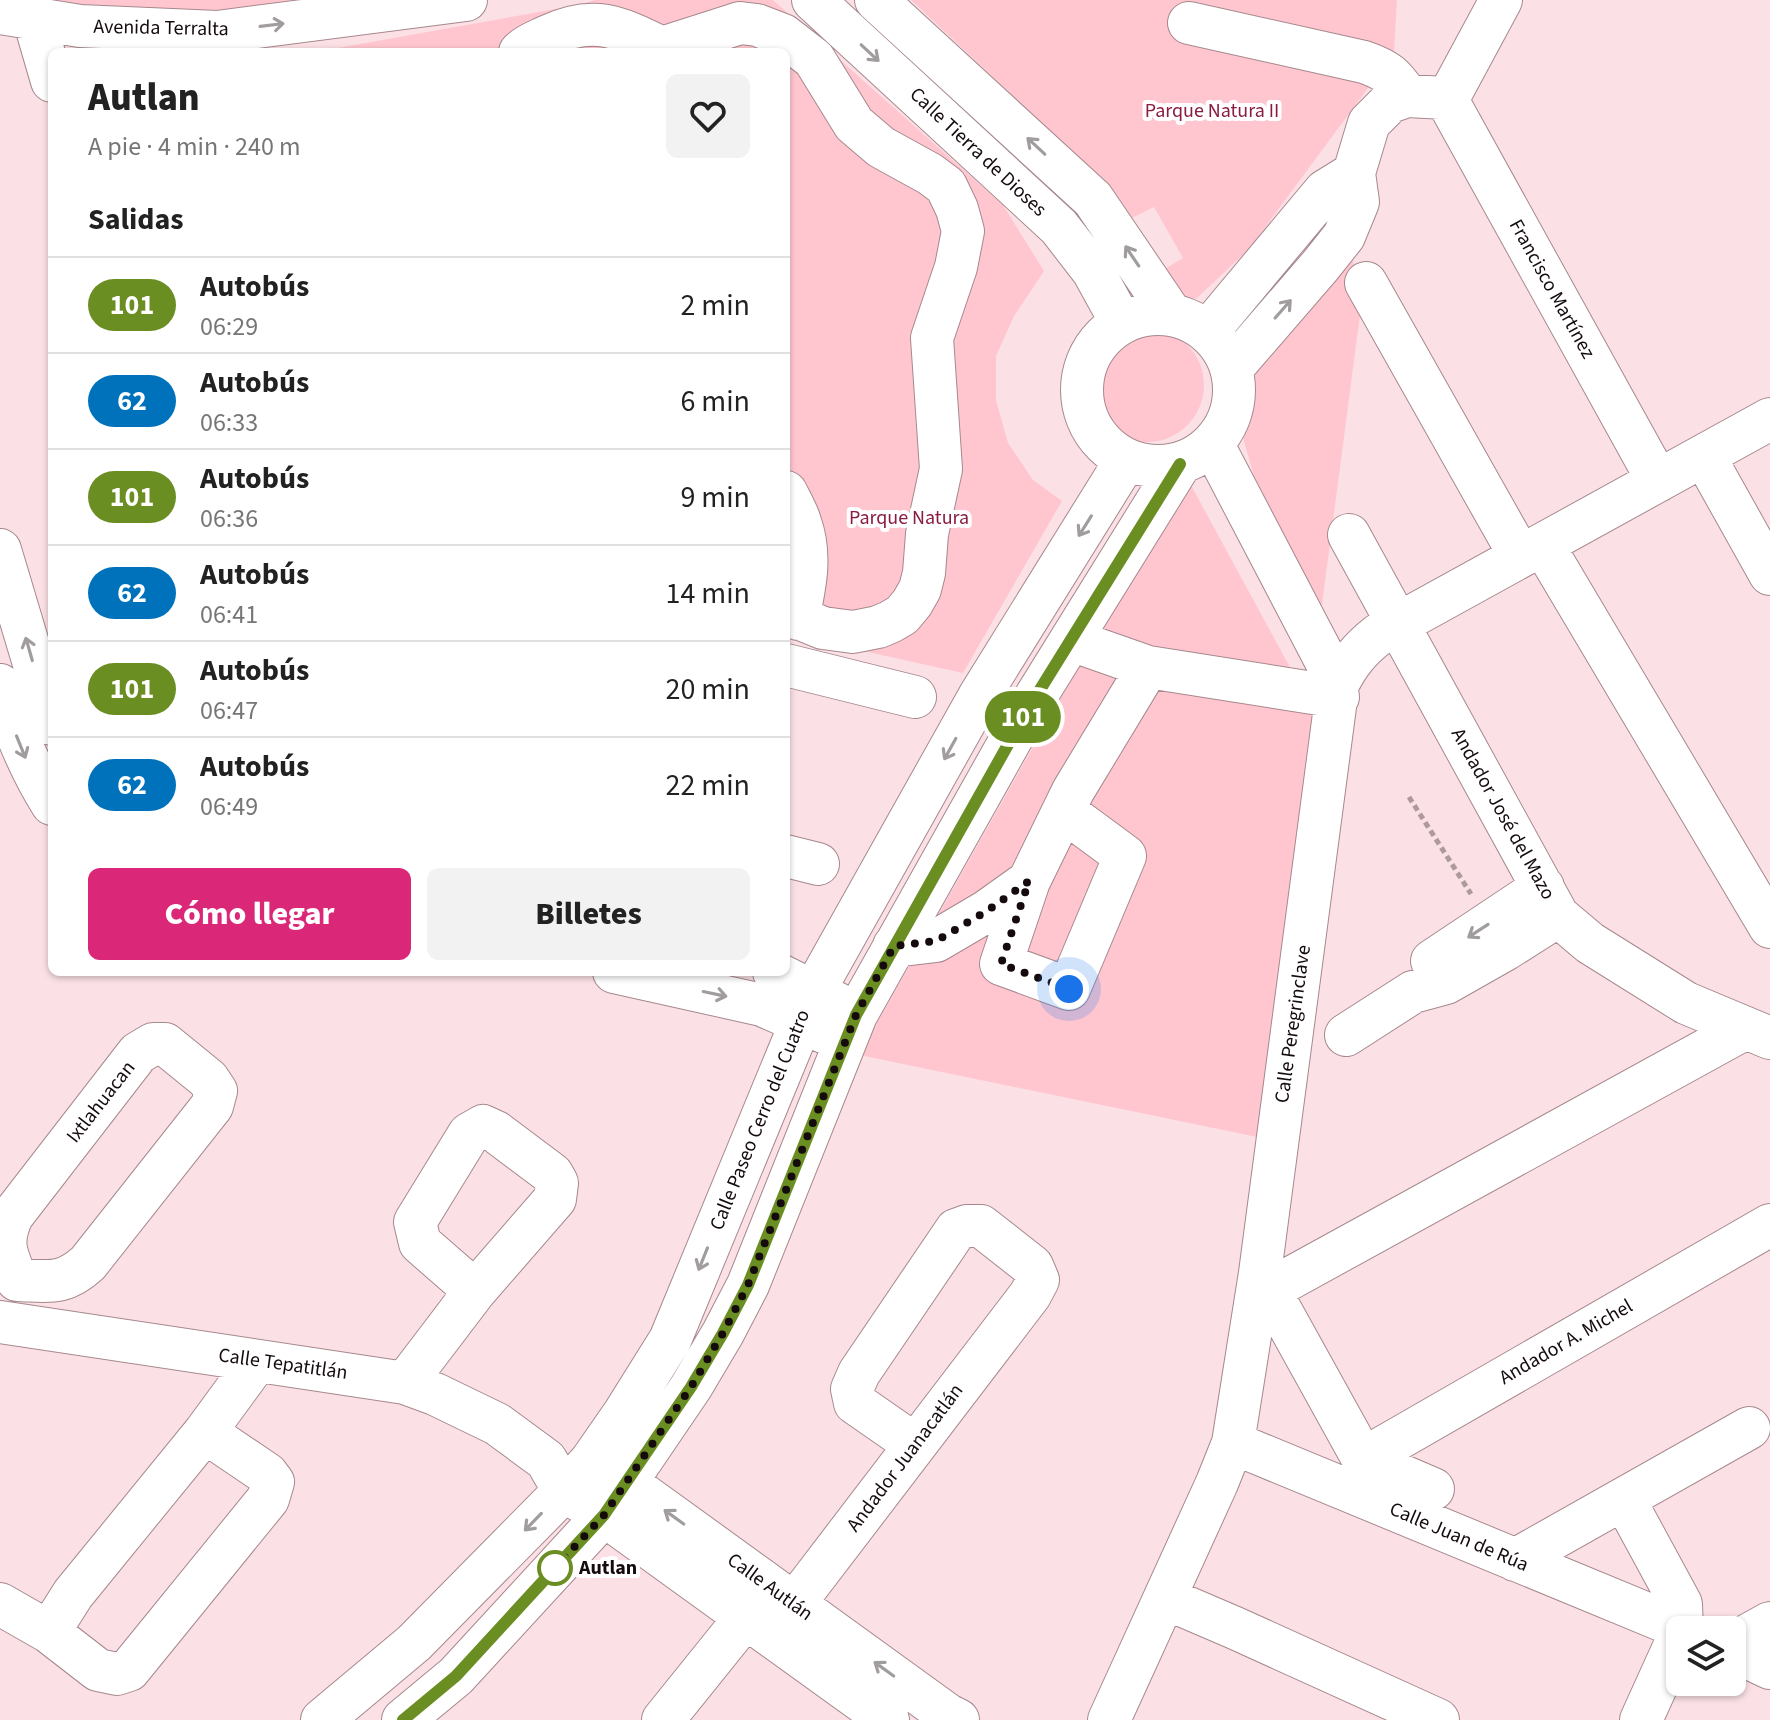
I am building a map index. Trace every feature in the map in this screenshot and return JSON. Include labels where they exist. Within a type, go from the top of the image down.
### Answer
[{"type":"street","name":"Avenida Terralta","points":[[17,16],[84,39],[217,32],[466,0]]},
{"type":"street","name":"Calle Tierra de Dioses","points":[[813,0],[1059,227],[1093,271],[1121,322]]},
{"type":"street","points":[[876,0],[1093,199],[1171,314]]},
{"type":"street","points":[[1232,368],[1344,236],[1358,202],[1354,173],[1369,123],[1390,102],[1452,91],[1501,0]]},
{"type":"street","points":[[17,16],[48,74]]},
{"type":"street","points":[[524,48],[560,31],[599,23],[625,30],[662,48],[740,23],[757,25],[783,35],[814,59],[854,124],[881,147],[946,186],[963,231],[956,267],[932,338],[941,469],[927,534],[920,589],[902,615],[878,627],[853,632],[823,628],[792,616],[808,567],[800,521],[790,500]]},
{"type":"street","name":"Francisco Martínez","points":[[1189,23],[1364,62],[1384,69],[1427,97],[1658,481]]},
{"type":"street","points":[[1208,331],[1325,191],[1354,173]]},
{"type":"street","points":[[1366,283],[1770,927]]},
{"type":"street","points":[[403,1720],[456,1676],[615,1498],[691,1387],[748,1285],[851,1029],[894,946],[1028,709],[1071,640],[1196,455],[1228,422],[1235,395],[1232,368],[1222,348],[1208,331],[1190,320],[1171,314],[1145,314],[1121,322],[1099,340],[1085,365],[1081,393],[1088,420],[1103,443],[1126,460],[1153,467],[1196,455]]},
{"type":"street","name":"Calle Peregrinclave","points":[[1109,1720],[1233,1443],[1264,1282],[1338,691],[1344,672],[1359,650],[1378,635],[1770,419]]},
{"type":"street","points":[[1196,455],[1338,691]]},
{"type":"street","points":[[1704,456],[1770,574]]},
{"type":"street","name":"Calle Paseo Cerro del Cuatro","points":[[322,1720],[414,1643],[567,1471],[625,1412],[670,1340],[807,1006],[980,695],[1126,460]]},
{"type":"street","name":"Andador José del Mazo","points":[[1349,535],[1550,902],[1590,943],[1686,1003],[1758,1033]]},
{"type":"street","points":[[0,550],[48,711]]},
{"type":"street","points":[[1071,640],[1148,667],[1338,691]]},
{"type":"street","points":[[790,666],[915,697]]},
{"type":"street","points":[[1064,811],[1125,856],[1069,989],[1001,964],[1029,881],[1073,791],[1148,667]]},
{"type":"street","points":[[0,685],[24,756],[48,798]]},
{"type":"street","points":[[980,695],[1028,709]]},
{"type":"street","points":[[894,946],[936,941],[987,911],[1029,881]]},
{"type":"street","points":[[1413,992],[1427,964],[1490,923],[1550,902]]},
{"type":"street","points":[[1346,1035],[1413,992],[1446,983],[1506,949],[1550,902]]},
{"type":"street","points":[[632,976],[762,1005],[807,1006]]},
{"type":"street","points":[[778,976],[807,1006],[851,1029]]},
{"type":"street","points":[[1433,1489],[1363,1459],[1264,1282],[1758,1033]]},
{"type":"street","name":"Ixtlahuacan","points":[[153,1044],[165,1044],[208,1079],[216,1091],[212,1106],[88,1263],[75,1275],[60,1281],[17,1280],[3,1246],[4,1230],[12,1216],[138,1053],[153,1044]]},
{"type":"street","name":"Andador A. Michel","points":[[1363,1459],[1770,1225]]},
{"type":"street","name":"Andador Juanacatlán","points":[[663,1720],[771,1611],[914,1444],[1030,1295],[1038,1280],[1032,1266],[981,1226],[956,1230],[859,1373],[852,1389],[855,1403],[914,1444]]},
{"type":"street","points":[[1,1322],[17,1280]]},
{"type":"street","points":[[405,1383],[475,1291]]},
{"type":"street","name":"Calle Tepatitlán","points":[[1,1322],[405,1383],[497,1424],[567,1471]]},
{"type":"street","points":[[49,1632],[73,1594],[205,1432],[257,1361]]},
{"type":"street","points":[[1515,1560],[1749,1428]]},
{"type":"street","points":[[0,1604],[49,1632],[98,1670],[117,1674],[129,1670],[268,1499],[273,1482],[267,1474],[205,1432]]},
{"type":"street","name":"Calle Juan de Rúa","points":[[1233,1443],[1666,1623]]},
{"type":"street","name":"Calle Autlán","points":[[567,1471],[615,1498],[771,1611],[950,1718]]},
{"type":"street","points":[[1624,1499],[1681,1604],[1679,1616]]},
{"type":"street","points":[[1165,1598],[1438,1720]]},
{"type":"street","name":"Calle Autlán","points":[[771,1611],[888,1720]]},
{"type":"street","points":[[1746,1636],[1770,1623]]},
{"type":"street","points":[[1641,1720],[1666,1656]]},
{"type":"street","points":[[1746,1657],[1770,1668]]},
{"type":"path","points":[[1409,797],[1490,923]]},
{"type":"green space","points":[[28,0],[330,0],[267,9],[107,12]]},
{"type":"green space","name":"Parque Natura","points":[[595,0],[773,0],[1003,205],[1044,271],[1014,316],[996,356],[996,400],[1008,443],[1033,480],[1062,501],[963,673],[790,635],[790,48],[337,48]]},
{"type":"green space","name":"Parque Natura II","points":[[911,0],[1397,0],[1394,53],[1249,249],[1197,298],[1183,301],[1161,271],[1183,258],[1154,207],[1130,219],[1105,182]]},
{"type":"green space","points":[[1353,259],[1360,315],[1321,612],[1254,476],[1243,438],[1241,392],[1248,370],[1312,308]]},
{"type":"green space","points":[[1147,328],[1179,337],[1195,353],[1204,385],[1195,417],[1179,433],[1147,442],[1115,433],[1099,417],[1090,385],[1099,353],[1115,337]]},
{"type":"green space","points":[[1186,476],[1317,717],[1257,1137],[859,1055]]},
{"type":"bus line","name":"101","points":[[403,1720],[456,1676],[604,1515],[691,1387],[748,1285],[856,1015],[1028,709],[1180,464]]},
{"type":"place","name":"Autlan","points":[[555,1568]]},
{"type":"route","points":[[555,1568],[604,1515],[691,1387],[723,1333],[748,1285],[856,1015],[894,946],[936,941],[987,911],[1029,881],[1001,964],[1069,989]]}]
